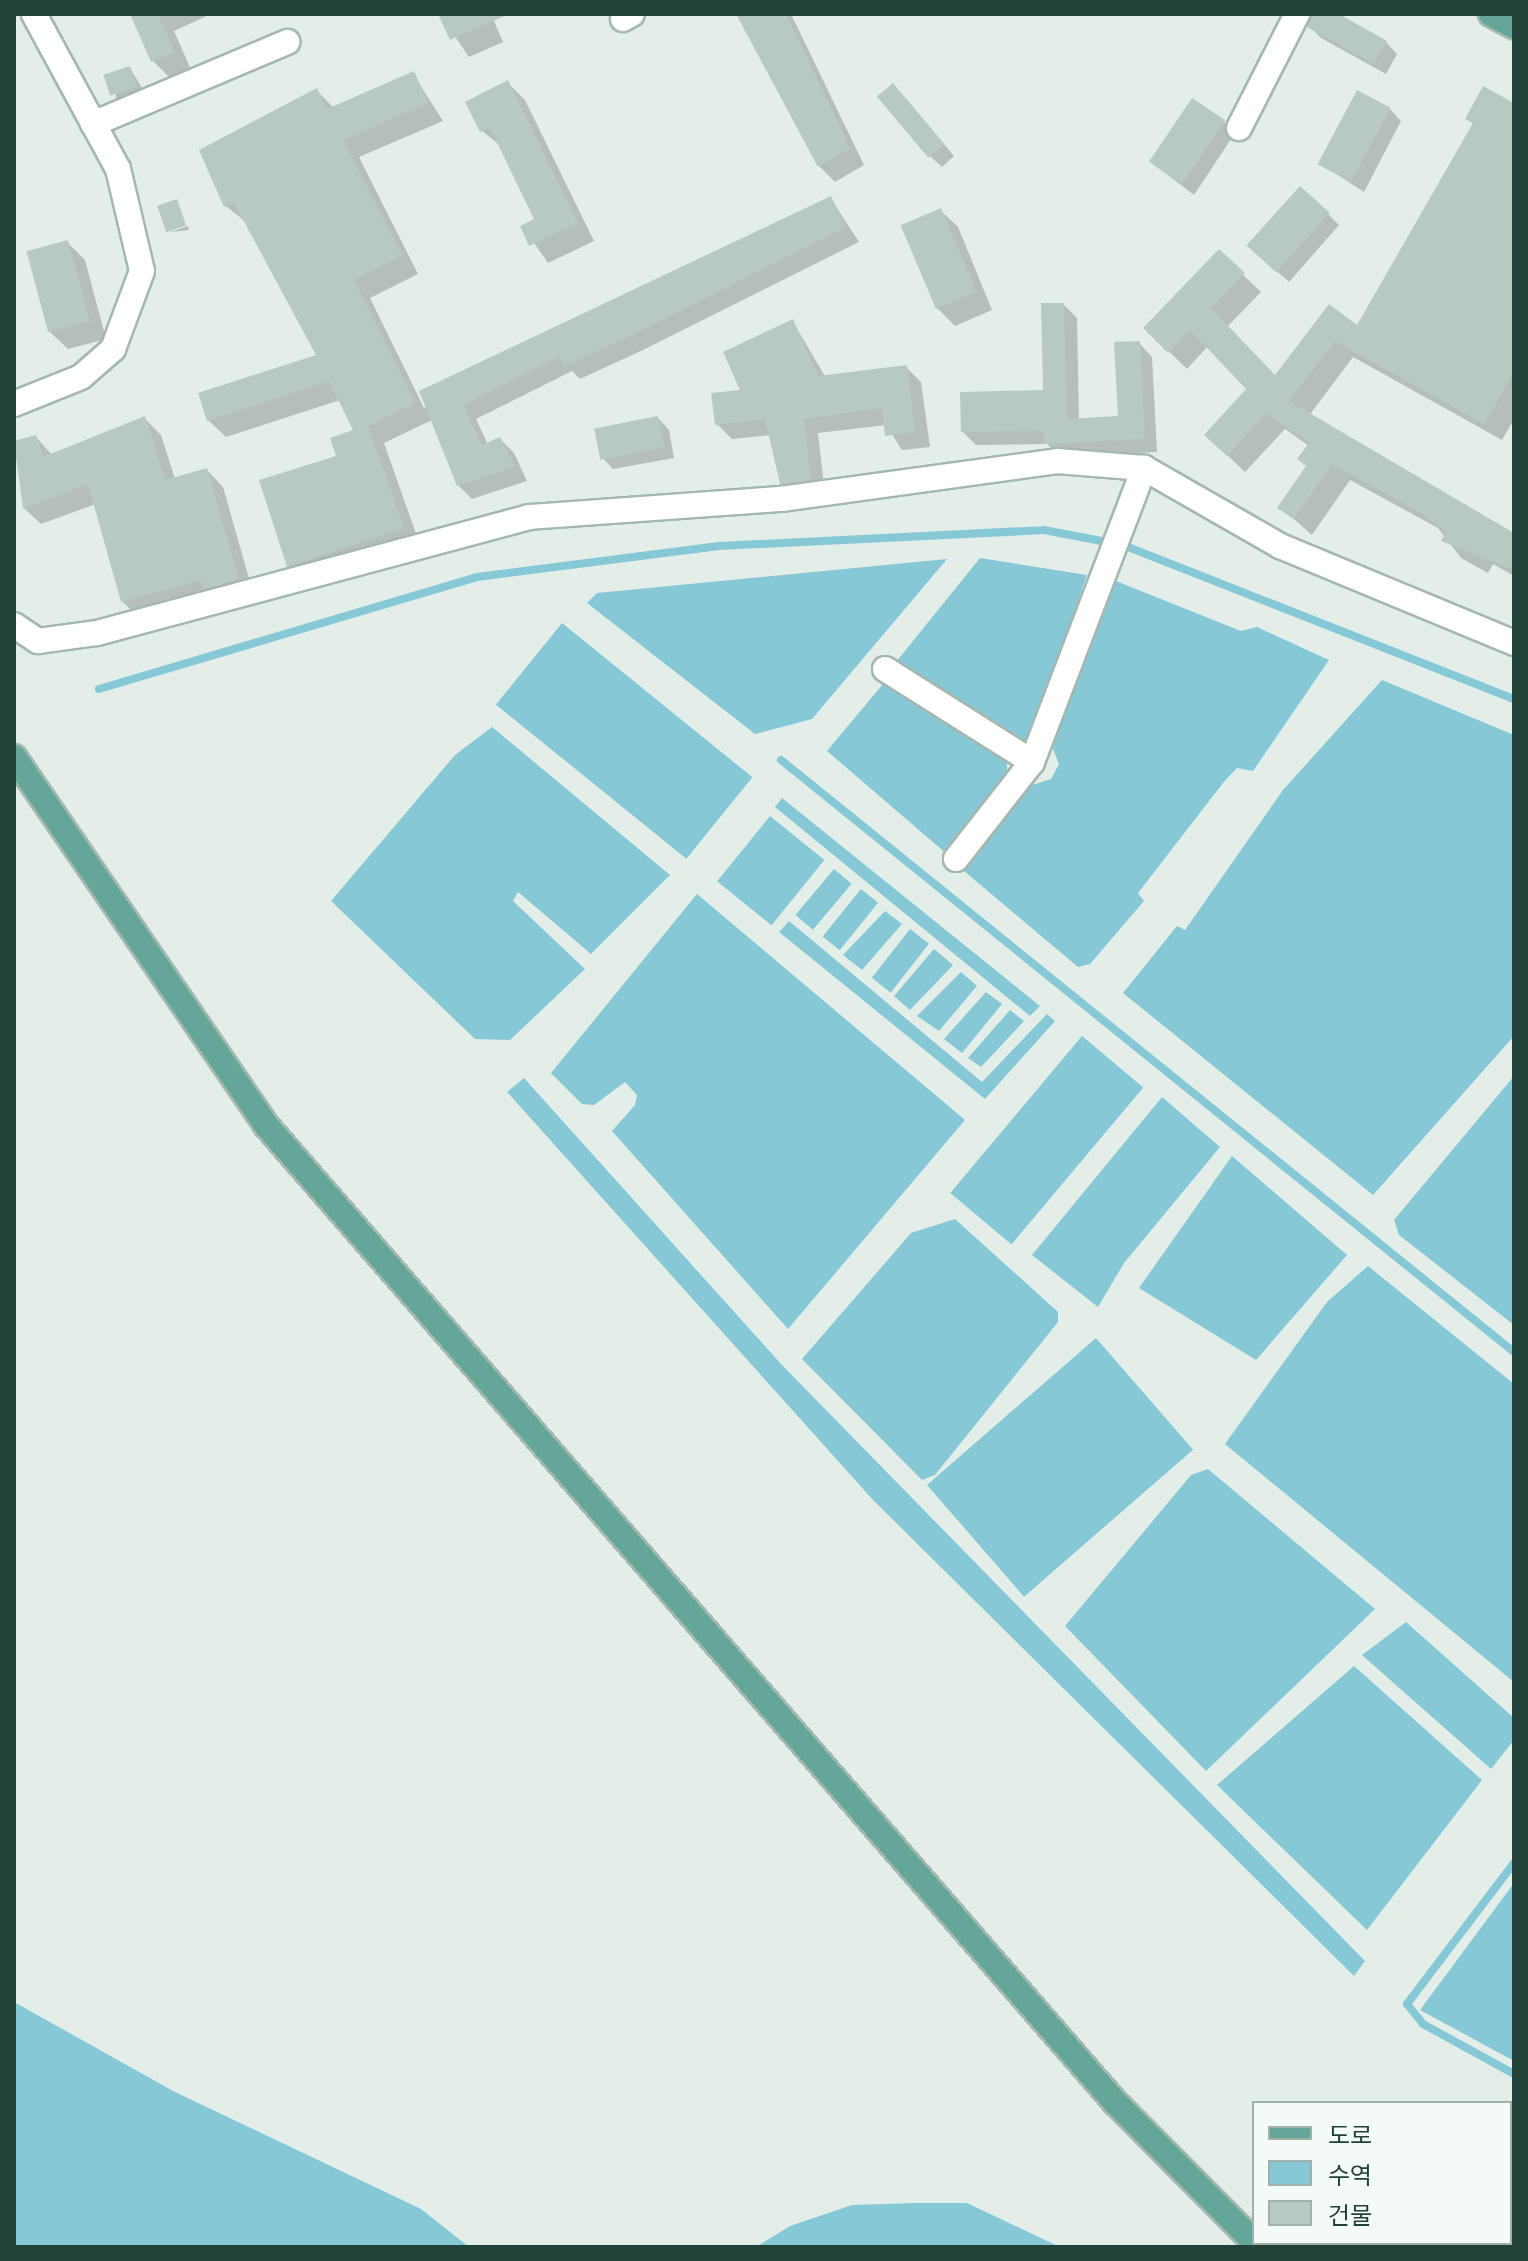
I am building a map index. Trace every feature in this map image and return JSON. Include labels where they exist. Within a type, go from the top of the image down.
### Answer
[{"type":"main road","points":[[1491,14],[1514,26]]},
{"type":"main road","points":[[14,757],[265,1124],[1115,2102],[1252,2239]]},
{"type":"street","points":[[14,404],[81,377],[113,349],[133,307],[142,271],[135,226],[93,124],[34,14]]},
{"type":"street","points":[[1239,128],[1297,14]]},
{"type":"street","points":[[93,124],[287,42]]},
{"type":"street","points":[[14,625],[38,641],[97,633],[529,517],[781,499],[1057,461],[1144,468],[1280,546],[1514,643]]},
{"type":"street","points":[[956,859],[1032,762],[1115,530],[1144,468]]},
{"type":"street","points":[[885,669],[1032,762]]},
{"type":"water","points":[[980,558],[1087,575],[1032,736],[1012,748],[892,667]]},
{"type":"water","points":[[947,559],[812,719],[755,734],[587,603],[597,593]]},
{"type":"water","points":[[1111,579],[1241,631],[1257,627],[1329,660],[1253,771],[1237,768],[1223,783],[1138,893],[1144,901],[1090,964],[1078,967],[958,866],[1023,788],[1051,779],[1059,764],[1049,739]]},
{"type":"water","points":[[562,623],[752,777],[686,859],[496,705]]},
{"type":"water","points":[[888,678],[1007,760],[1007,779],[948,855],[827,751]]},
{"type":"water","points":[[1382,680],[1514,735],[1514,1036],[1373,1195],[1123,993],[1177,926],[1185,930],[1283,790]]},
{"type":"water","points":[[492,727],[670,875],[591,954],[518,892],[513,901],[585,969],[510,1040],[475,1039],[331,901],[455,755]]},
{"type":"water","points":[[782,798],[1040,1006],[1030,1016],[775,807]]},
{"type":"water","points":[[770,816],[824,860],[772,925],[717,881]]},
{"type":"water","points":[[834,869],[852,884],[813,930],[795,915]]},
{"type":"water","points":[[861,889],[878,903],[840,950],[823,936]]},
{"type":"water","points":[[697,894],[965,1120],[788,1329],[612,1131],[635,1105],[637,1095],[625,1082],[594,1105],[582,1104],[551,1073]]},
{"type":"water","points":[[885,911],[902,924],[862,970],[843,955]]},
{"type":"water","points":[[789,921],[982,1082],[1047,1014],[1055,1021],[985,1099],[779,932]]},
{"type":"water","points":[[910,929],[929,944],[891,993],[872,978]]},
{"type":"water","points":[[934,949],[953,965],[910,1010],[894,996]]},
{"type":"water","points":[[961,972],[977,986],[939,1031],[917,1016]]},
{"type":"water","points":[[986,992],[1002,1004],[962,1053],[944,1039]]},
{"type":"water","points":[[1010,1010],[1024,1021],[981,1067],[968,1058]]},
{"type":"water","points":[[1082,1036],[1143,1087],[1012,1244],[950,1193]]},
{"type":"water","points":[[1514,1076],[1514,1325],[1399,1235],[1394,1220]]},
{"type":"water","points":[[524,1078],[781,1364],[1365,1961],[1354,1976],[873,1500],[507,1092]]},
{"type":"water","points":[[1162,1097],[1220,1147],[1124,1263],[1098,1307],[1032,1255]]},
{"type":"water","points":[[1232,1156],[1347,1255],[1256,1360],[1139,1288]]},
{"type":"water","points":[[955,1219],[1058,1312],[1058,1322],[935,1475],[922,1480],[802,1359],[911,1233]]},
{"type":"water","points":[[1368,1266],[1514,1384],[1514,1682],[1225,1444],[1327,1302]]},
{"type":"water","points":[[1096,1338],[1193,1450],[1024,1597],[927,1485]]},
{"type":"water","points":[[1208,1469],[1375,1609],[1206,1771],[1065,1626],[1191,1475]]},
{"type":"water","points":[[1406,1622],[1514,1718],[1514,1740],[1491,1769],[1362,1655]]},
{"type":"water","points":[[1354,1666],[1482,1780],[1367,1930],[1217,1785]]},
{"type":"water","points":[[1514,1883],[1514,2061],[1420,2010]]},
{"type":"water","points":[[14,2002],[175,2092],[421,2209],[469,2247],[14,2247]]},
{"type":"water","points":[[967,2203],[1060,2247],[756,2247],[790,2226],[852,2205]]},
{"type":"building","points":[[130,14],[158,14],[175,53],[151,62]]},
{"type":"building","points":[[438,14],[509,14],[450,40]]},
{"type":"building","points":[[736,14],[786,14],[850,148],[818,167]]},
{"type":"building","points":[[1312,14],[1339,14],[1387,41],[1374,64],[1307,27]]},
{"type":"building","points":[[130,66],[137,87],[110,96],[103,75]]},
{"type":"building","points":[[414,71],[428,103],[343,140],[402,256],[354,280],[415,403],[368,426],[404,528],[287,567],[259,480],[336,456],[330,438],[353,430],[329,381],[207,421],[198,393],[316,355],[234,203],[224,207],[199,150],[317,88],[327,109]]},
{"type":"building","points":[[508,80],[578,223],[529,246],[520,226],[534,219],[490,128],[480,132],[465,102]]},
{"type":"building","points":[[893,83],[944,144],[928,158],[877,96]]},
{"type":"building","points":[[1483,86],[1514,103],[1514,372],[1484,424],[1335,341],[1289,401],[1514,533],[1514,570],[1441,541],[1446,532],[1418,511],[1332,464],[1294,519],[1277,508],[1306,466],[1297,459],[1309,443],[1266,413],[1227,456],[1204,435],[1246,389],[1190,330],[1168,353],[1143,328],[1219,249],[1245,273],[1211,308],[1275,375],[1329,304],[1357,325],[1473,123],[1465,119]]},
{"type":"building","points":[[1357,90],[1391,108],[1351,182],[1318,164]]},
{"type":"building","points":[[1192,98],[1225,120],[1182,184],[1149,162]]},
{"type":"building","points":[[1300,186],[1330,213],[1276,272],[1246,245]]},
{"type":"building","points":[[831,196],[846,227],[629,337],[564,366],[560,356],[463,405],[482,445],[500,437],[515,467],[457,486],[419,391]]},
{"type":"building","points":[[177,199],[186,225],[166,232],[157,206]]},
{"type":"building","points":[[941,208],[977,292],[936,309],[900,225]]},
{"type":"building","points":[[68,240],[90,321],[48,332],[26,251]]},
{"type":"building","points":[[1041,303],[1064,303],[1067,419],[1118,416],[1114,342],[1140,341],[1145,439],[1044,444],[1044,431],[961,432],[960,392],[1043,390]]},
{"type":"building","points":[[793,319],[818,376],[907,365],[915,432],[885,436],[882,408],[804,419],[811,480],[780,484],[765,419],[715,425],[711,393],[740,390],[723,352]]},
{"type":"building","points":[[145,416],[165,480],[207,468],[239,579],[204,589],[201,580],[121,602],[88,484],[23,509],[14,441],[36,435],[43,457]]},
{"type":"building","points":[[658,416],[664,447],[600,460],[594,428]]},
{"type":"waterway","points":[[99,689],[477,577],[719,546],[1044,530],[1123,545],[1514,699]]},
{"type":"waterway","points":[[781,760],[1514,1352]]},
{"type":"waterway","points":[[1514,1863],[1407,2004],[1423,2024],[1514,2074]]}]
